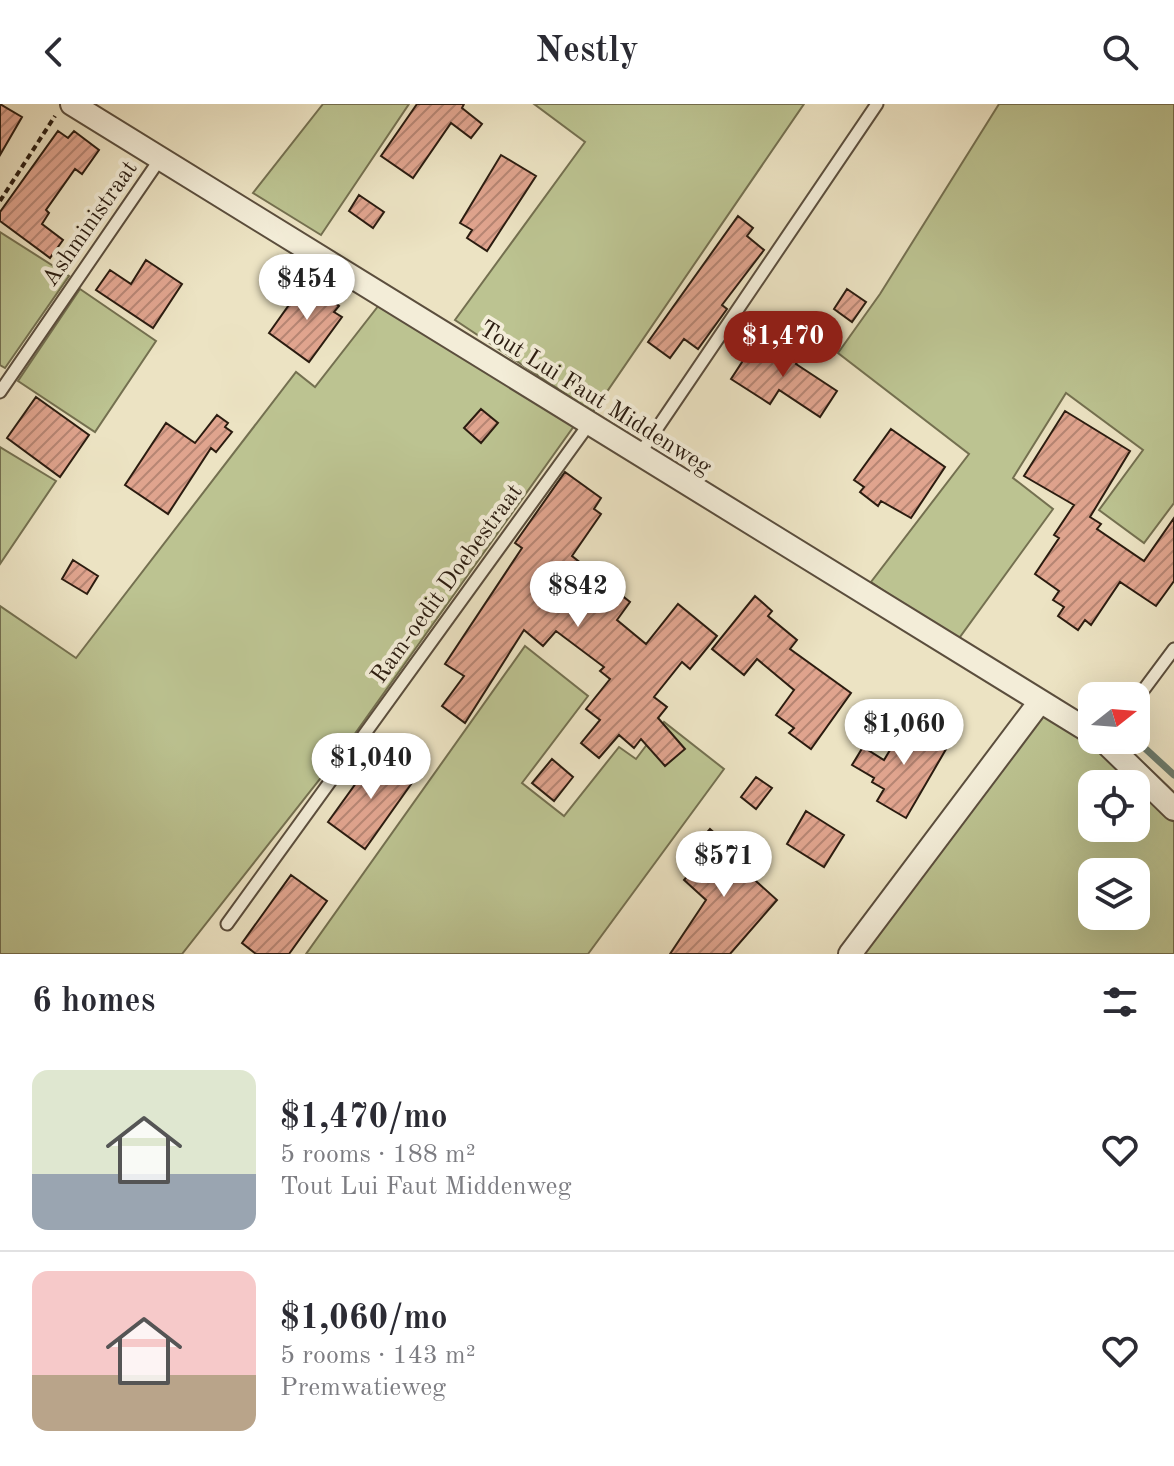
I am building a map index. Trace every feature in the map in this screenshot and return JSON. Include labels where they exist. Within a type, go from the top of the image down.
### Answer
[{"type":"street","name":"Tout Lui Faut Middenweg","points":[[72,104],[1078,725]]},
{"type":"street","points":[[850,954],[1039,703]]},
{"type":"street","points":[[1117,754],[1174,809]]},
{"type":"lane","points":[[639,455],[743,306],[877,104]]},
{"type":"lane","name":"Ashministraat","points":[[0,392],[160,159]]},
{"type":"lane","name":"Ram-oedit Doebestraat","points":[[227,924],[589,424]]},
{"type":"lane","points":[[1149,682],[1174,649]]},
{"type":"path","points":[[0,201],[62,104]]},
{"type":"green space","points":[[323,104],[409,104],[321,235],[253,193]]},
{"type":"green space","points":[[534,104],[804,104],[593,412],[455,320],[585,142]]},
{"type":"green space","points":[[999,104],[1174,104],[1174,503],[1144,543],[1099,510],[1143,450],[1066,393],[1013,478],[1053,509],[957,641],[871,582],[969,454],[838,353],[880,294]]},
{"type":"green space","points":[[0,232],[69,276],[5,368],[0,365]]},
{"type":"green space","points":[[80,289],[156,341],[95,432],[18,381]]},
{"type":"green space","points":[[379,305],[574,426],[349,742],[182,954],[0,954],[0,606],[76,658],[296,372],[315,387]]},
{"type":"green space","points":[[0,447],[56,481],[0,564]]},
{"type":"green space","points":[[525,646],[588,696],[522,783],[564,816],[619,747],[636,759],[664,722],[724,769],[588,954],[306,954]]},
{"type":"green space","points":[[1040,714],[1078,738],[1078,754],[1103,754],[1120,770],[1078,770],[1078,842],[1150,842],[1150,799],[1174,822],[1174,954],[859,954]]},
{"type":"building","points":[[0,104],[22,117],[0,155]]},
{"type":"building","points":[[417,104],[464,104],[462,108],[482,124],[471,138],[451,123],[413,178],[381,156]]},
{"type":"building","points":[[58,131],[68,138],[74,131],[99,150],[82,174],[75,169],[46,210],[49,213],[42,224],[63,240],[50,258],[0,221],[0,212]]},
{"type":"building","points":[[501,155],[536,176],[487,251],[467,238],[472,230],[460,223]]},
{"type":"building","points":[[359,195],[384,212],[373,228],[349,211]]},
{"type":"building","points":[[738,216],[753,228],[747,236],[764,250],[722,305],[727,309],[698,349],[684,339],[670,358],[648,342]]},
{"type":"building","points":[[146,260],[182,284],[153,328],[96,290],[110,270],[131,284]]},
{"type":"building","points":[[306,281],[339,306],[334,312],[342,317],[309,362],[269,333]]},
{"type":"building","points":[[847,289],[866,302],[852,322],[834,309]]},
{"type":"building","points":[[777,338],[802,355],[796,364],[837,391],[820,417],[779,390],[770,404],[731,379],[750,350],[764,359]]},
{"type":"building","points":[[36,397],[89,435],[60,477],[7,438]]},
{"type":"building","points":[[481,409],[498,423],[481,443],[464,428]]},
{"type":"building","points":[[1065,411],[1130,451],[1090,517],[1101,524],[1097,529],[1144,561],[1174,518],[1174,581],[1156,606],[1120,582],[1091,625],[1085,620],[1078,630],[1058,616],[1064,607],[1053,600],[1059,591],[1035,574],[1059,538],[1054,535],[1074,505],[1024,476]]},
{"type":"building","points":[[217,415],[228,423],[225,427],[232,432],[216,452],[211,448],[168,514],[125,485],[166,423],[195,443]]},
{"type":"building","points":[[891,429],[945,467],[911,518],[881,501],[878,506],[860,492],[864,487],[854,480]]},
{"type":"building","points":[[565,472],[601,498],[594,509],[601,514],[572,556],[630,602],[617,620],[646,644],[678,604],[717,636],[690,669],[682,662],[654,697],[667,707],[658,718],[685,749],[665,766],[641,739],[634,748],[619,735],[599,758],[581,743],[600,720],[586,709],[610,679],[600,671],[604,667],[556,631],[543,646],[524,630],[465,723],[442,706],[464,676],[445,664],[522,548],[515,543]]},
{"type":"building","points":[[73,560],[98,576],[87,594],[62,579]]},
{"type":"building","points":[[755,596],[772,611],[768,616],[797,640],[790,649],[851,693],[811,749],[789,733],[794,728],[776,715],[794,690],[757,659],[744,675],[712,649]]},
{"type":"building","points":[[908,720],[949,744],[906,818],[877,801],[884,789],[872,782],[874,778],[852,765],[863,747],[884,760]]},
{"type":"building","points":[[377,754],[414,780],[365,849],[328,822]]},
{"type":"building","points":[[552,759],[573,777],[554,801],[532,783]]},
{"type":"building","points":[[756,777],[772,788],[756,809],[741,797]]},
{"type":"building","points":[[806,811],[844,835],[824,867],[787,844]]},
{"type":"building","points":[[710,829],[734,850],[744,845],[760,859],[747,873],[777,900],[730,954],[670,954],[706,900],[684,880],[707,854],[697,844]]},
{"type":"building","points":[[291,875],[327,901],[289,954],[256,954],[242,943]]},
{"type":"waterway","points":[[1150,753],[1174,775]]}]
